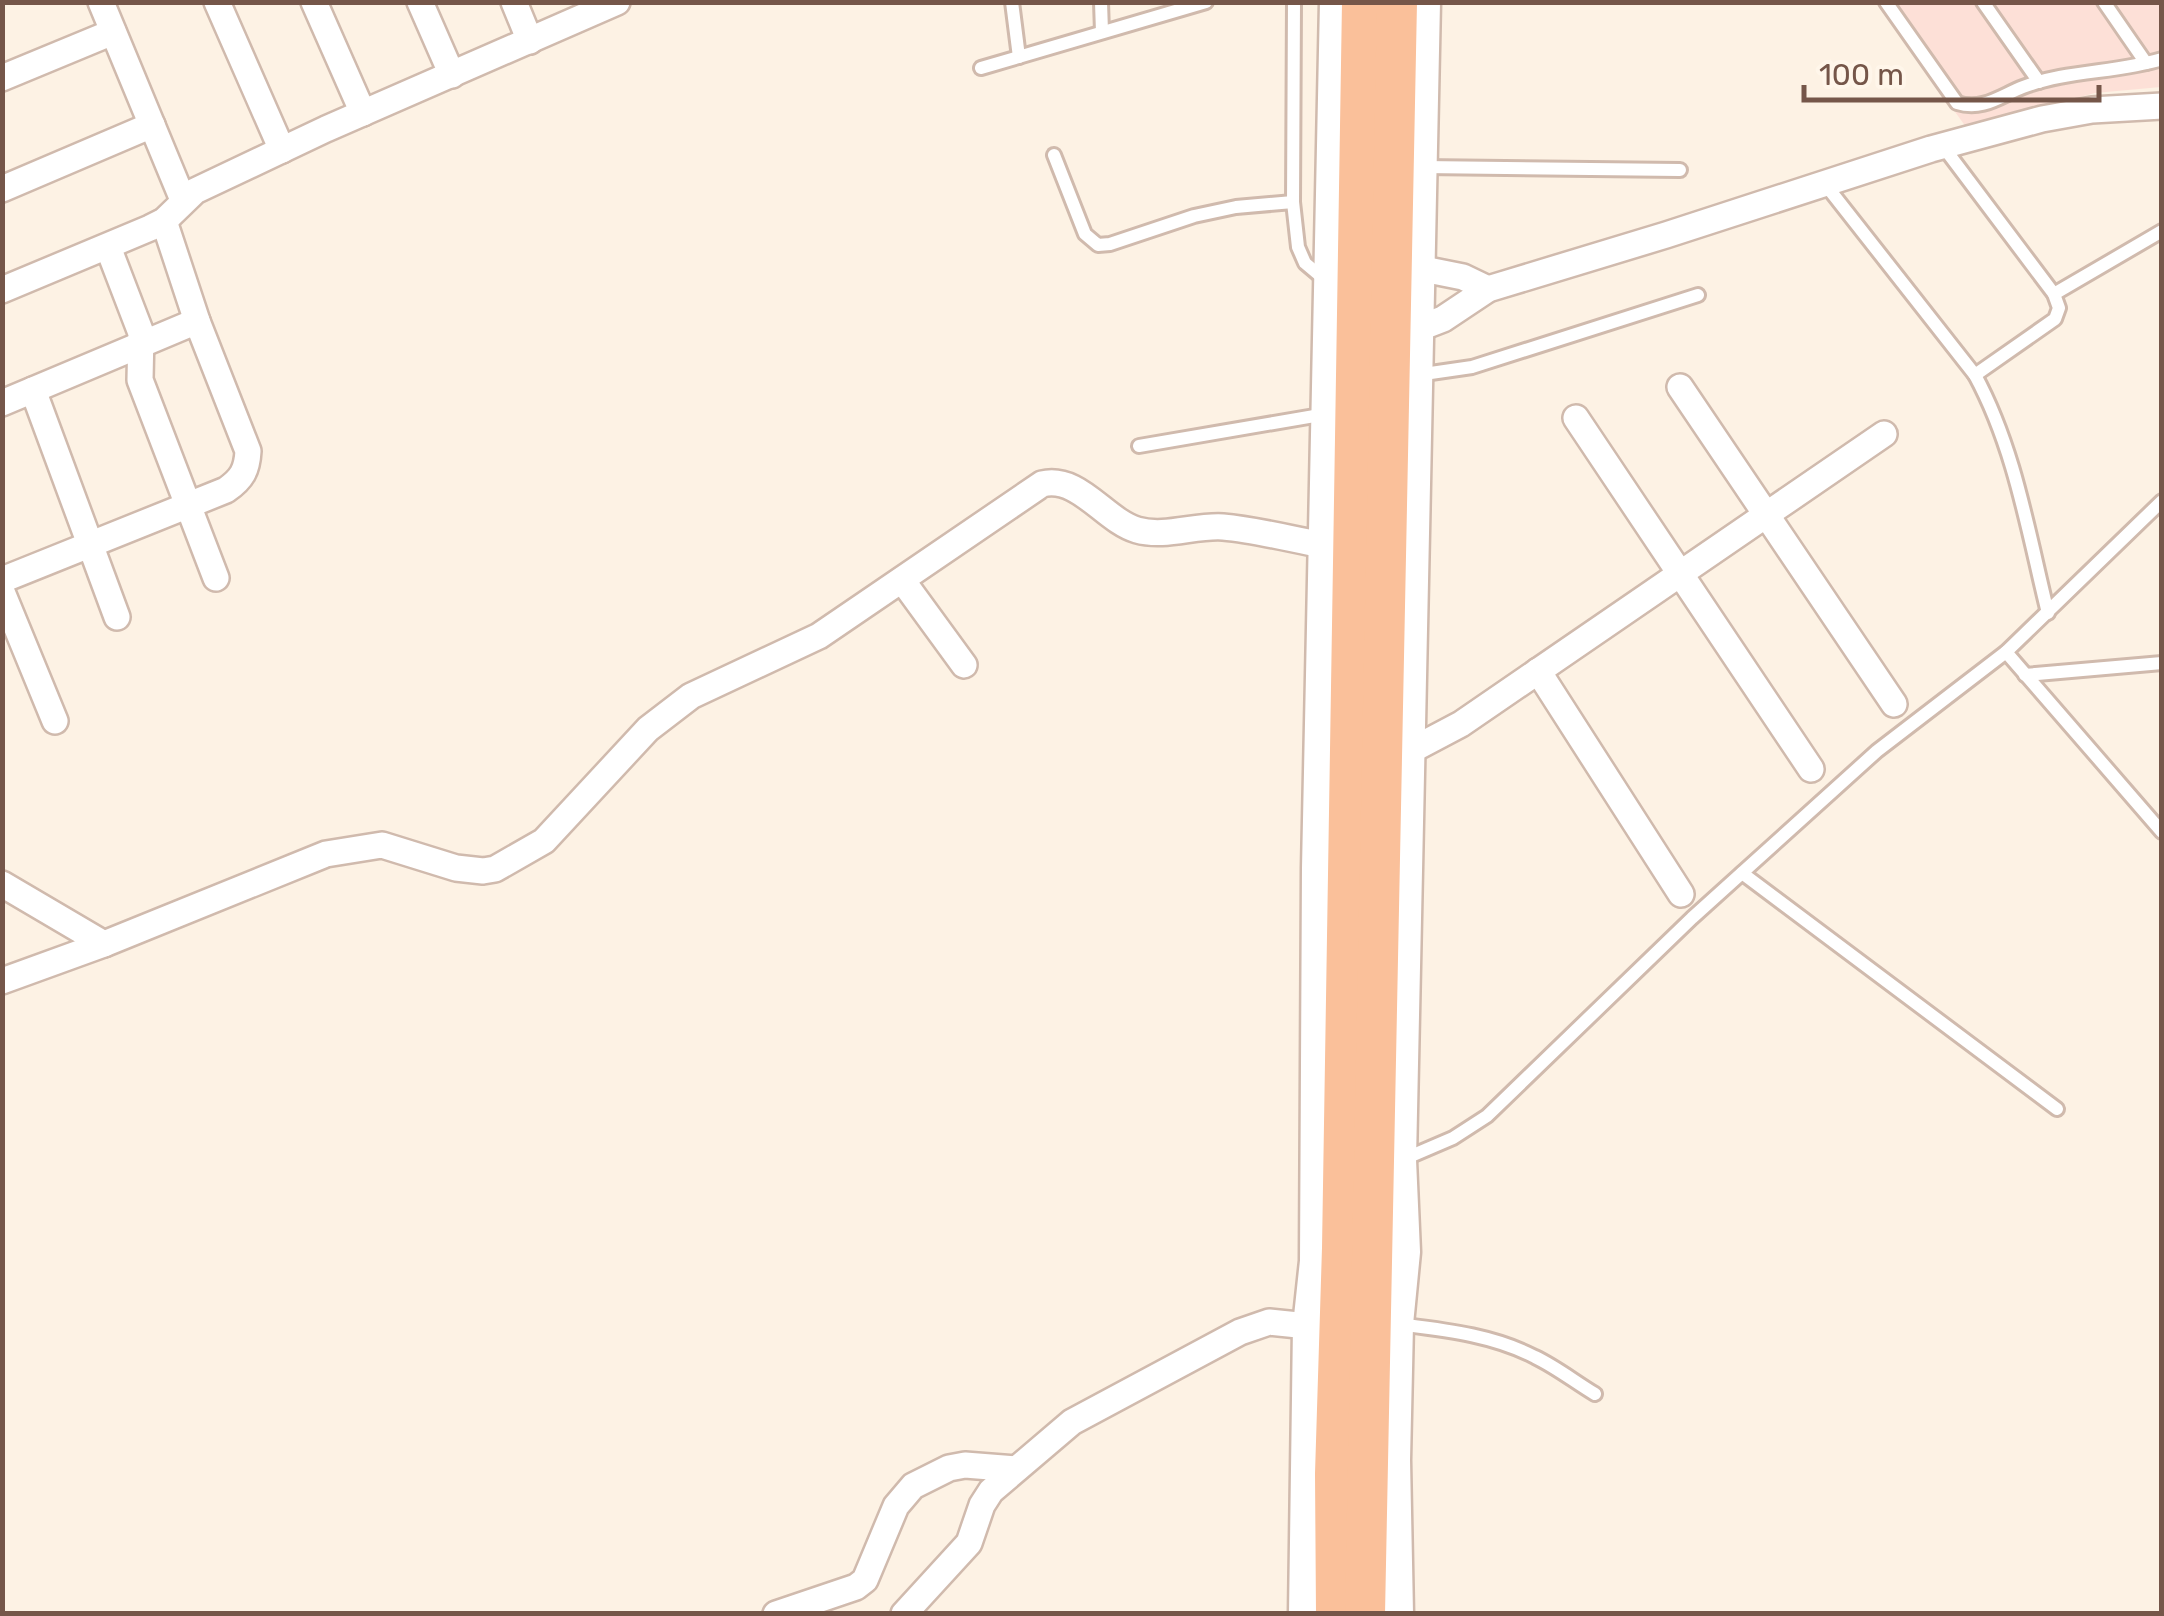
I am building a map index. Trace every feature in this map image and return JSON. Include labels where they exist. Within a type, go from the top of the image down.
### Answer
[{"type":"highway","points":[[1362,2],[1358,1257],[1364,1614]]},
{"type":"highway","points":[[1336,1614],[1334,1474],[1358,1257],[1398,2]]},
{"type":"street","points":[[101,2],[183,200]]},
{"type":"street","points":[[217,2],[282,150]]},
{"type":"street","points":[[314,2],[364,114]]},
{"type":"street","points":[[420,2],[452,75]]},
{"type":"street","points":[[514,2],[530,41]]},
{"type":"street","points":[[2,290],[164,221],[195,191],[282,150],[617,2]]},
{"type":"street","points":[[1335,2],[1316,868],[1358,1257],[1398,1324],[1398,1614]]},
{"type":"street","points":[[1304,1614],[1308,1326],[1358,1257],[1401,1160],[1425,2]]},
{"type":"street","points":[[2,78],[113,32]]},
{"type":"street","points":[[1417,329],[1443,319],[1488,288],[1942,146],[2042,119],[2092,110],[2162,106]]},
{"type":"street","points":[[2,189],[152,126]]},
{"type":"street","points":[[2,580],[226,490],[240,480],[248,466],[248,451],[197,321],[164,221]]},
{"type":"street","points":[[108,247],[141,333],[140,380],[216,578]]},
{"type":"street","points":[[1418,268],[1453,274],[1488,288]]},
{"type":"street","points":[[117,616],[90,544],[12,394],[197,321]]},
{"type":"street","points":[[1680,387],[1894,704]]},
{"type":"street","points":[[1576,418],[1811,769]]},
{"type":"street","points":[[1408,752],[1461,724],[1884,434]]},
{"type":"street","points":[[2,981],[326,854],[382,845],[448,865],[483,872],[495,869],[544,841],[648,729],[691,696],[819,636],[1025,493],[1054,481],[1067,484],[1122,524],[1140,531],[1219,527],[1324,545]]},
{"type":"street","points":[[902,580],[964,665]]},
{"type":"street","points":[[2,592],[55,721]]},
{"type":"street","points":[[1538,671],[1680,894]]},
{"type":"street","points":[[2,884],[104,944]]},
{"type":"street","points":[[904,1614],[970,1543],[982,1505],[991,1491],[1072,1422],[1240,1332],[1269,1322],[1308,1326]]},
{"type":"street","points":[[776,1614],[856,1587],[865,1580],[896,1506],[914,1486],[965,1464],[1016,1469]]},
{"type":"lane","points":[[1012,2],[1019,57]]},
{"type":"lane","points":[[1101,2],[1102,32]]},
{"type":"lane","points":[[981,68],[1206,2]]},
{"type":"lane","points":[[1294,2],[1293,202],[1298,248],[1305,263],[1329,284]]},
{"type":"lane","points":[[1886,2],[1957,103],[1970,107],[2038,82],[2162,58]]},
{"type":"lane","points":[[1983,2],[2038,82]]},
{"type":"lane","points":[[2104,2],[2146,64]]},
{"type":"lane","points":[[1942,146],[2054,294],[2059,308],[2055,319],[1974,375]]},
{"type":"lane","points":[[1054,155],[1085,234],[1098,245],[1194,216],[1236,207],[1293,202]]},
{"type":"lane","points":[[1420,168],[1680,170]]},
{"type":"lane","points":[[1824,182],[1974,375],[1991,405],[2011,459],[2048,613]]},
{"type":"lane","points":[[2054,294],[2162,231]]},
{"type":"lane","points":[[1416,375],[1472,366],[1698,295]]},
{"type":"lane","points":[[1138,446],[1326,414]]},
{"type":"lane","points":[[1401,1160],[1453,1138],[1487,1116],[1742,873],[1877,751],[2006,652],[2162,501]]},
{"type":"lane","points":[[2006,652],[2162,832]]},
{"type":"lane","points":[[2025,675],[2162,662]]},
{"type":"lane","points":[[1742,873],[2057,1108]]},
{"type":"lane","points":[[1398,1324],[1501,1342],[1536,1357],[1595,1394]]},
{"type":"shaded area","points":[[1876,3],[2161,3],[2161,87],[2095,93],[1966,127]]}]
